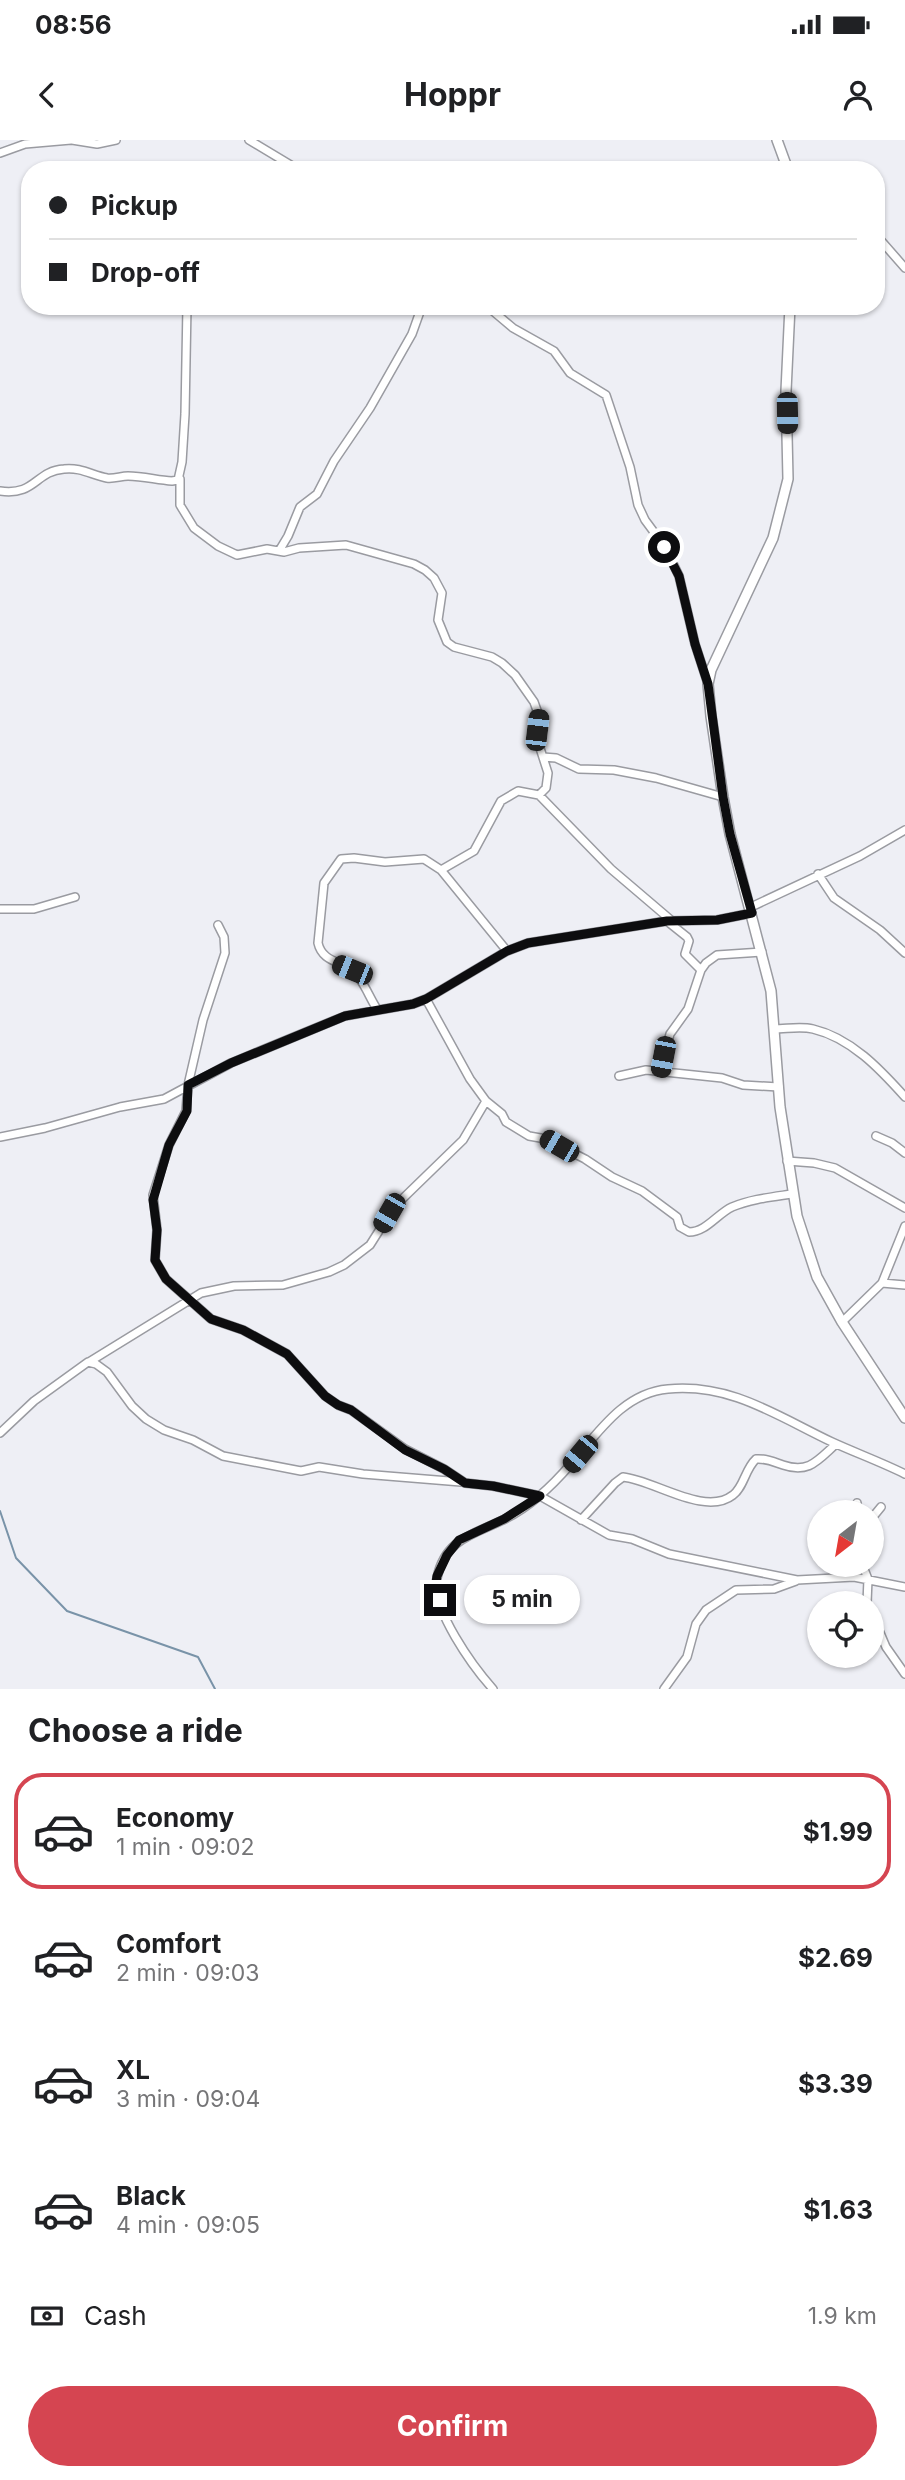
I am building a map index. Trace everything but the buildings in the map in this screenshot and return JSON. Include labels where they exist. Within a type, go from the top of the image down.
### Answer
[{"type":"street","points":[[0,153],[25,144],[72,140],[93,144],[116,140]]},
{"type":"street","points":[[250,140],[284,161]]},
{"type":"street","points":[[777,140],[785,161]]},
{"type":"street","points":[[885,245],[905,268]]},
{"type":"street","points":[[187,315],[180,505],[194,528],[200,534],[242,556],[267,549],[279,551],[346,545],[414,564],[425,570],[434,578],[442,593],[438,614],[447,642],[454,647],[492,657],[502,663],[515,675],[537,709],[537,738],[544,757],[548,782],[544,792],[539,795]]},
{"type":"street","points":[[279,551],[300,507],[317,494],[334,461],[370,408],[412,334],[419,315]]},
{"type":"street","points":[[498,315],[513,328],[554,351],[570,373],[607,395],[630,467],[638,505],[679,576],[695,644],[708,684],[730,834],[771,991],[787,1161],[802,1235],[813,1268],[842,1322],[905,1417]]},
{"type":"street","points":[[708,684],[722,642],[773,538],[788,479],[786,391],[790,315]]},
{"type":"street","points":[[0,491],[26,489],[41,477],[63,468],[82,470],[107,478],[127,476],[172,481],[180,479]]},
{"type":"street","points":[[544,757],[556,758],[579,769],[614,770],[656,778],[723,797]]},
{"type":"street","points":[[441,870],[471,854],[478,847],[501,801],[518,791],[539,795],[602,860],[687,937],[689,943],[685,952],[701,970]]},
{"type":"street","points":[[0,1137],[45,1128],[120,1107],[164,1099],[243,1058],[345,1016],[413,1004],[426,999],[507,951],[528,943],[670,921],[717,920],[751,910],[904,831]]},
{"type":"street","points":[[377,1009],[356,973],[331,960],[319,950],[324,883],[338,862],[345,857],[384,862],[424,859],[441,870],[507,951]]},
{"type":"street","points":[[818,874],[834,898],[880,930],[905,953]]},
{"type":"street","points":[[0,909],[34,909],[75,897]]},
{"type":"street","points":[[218,925],[225,944],[225,953],[203,1020],[188,1085],[187,1111],[169,1145],[153,1200],[157,1230],[155,1260],[166,1279],[211,1319],[243,1330],[287,1354],[325,1396],[351,1410],[405,1450],[444,1469],[465,1483]]},
{"type":"street","points":[[660,1072],[670,1034],[688,1009],[701,970],[706,963],[717,955],[762,952]]},
{"type":"street","points":[[426,999],[460,1064],[486,1101],[499,1111],[506,1122],[529,1136],[546,1139],[585,1159],[612,1177],[647,1193],[677,1217],[680,1227],[689,1232],[702,1230],[733,1206],[756,1199],[792,1194]]},
{"type":"street","points":[[774,1030],[813,1029],[840,1041],[877,1066],[905,1097]]},
{"type":"street","points":[[619,1076],[642,1070],[731,1080],[743,1085],[779,1087]]},
{"type":"street","points":[[0,1433],[34,1401],[88,1362],[191,1299],[215,1288],[283,1284],[329,1272],[344,1265],[370,1245],[394,1207],[463,1140],[486,1101]]},
{"type":"street","points":[[876,1136],[905,1153]]},
{"type":"street","points":[[787,1161],[835,1168],[905,1208]]},
{"type":"street","points":[[842,1322],[882,1283],[905,1226]]},
{"type":"street","points":[[882,1283],[905,1284]]},
{"type":"street","points":[[88,1362],[102,1367],[132,1406],[146,1419],[164,1430],[193,1440],[223,1456],[301,1471],[319,1467],[363,1474],[493,1486],[540,1496],[609,1535],[632,1539],[658,1552],[797,1580],[846,1577],[905,1587]]},
{"type":"street","points":[[494,1689],[467,1657],[440,1600],[437,1576],[447,1555],[463,1537],[504,1519],[540,1496],[613,1416],[632,1401],[648,1393],[666,1389],[706,1389],[735,1394],[836,1444],[905,1474]]},
{"type":"street","points":[[581,1520],[623,1477],[643,1481],[697,1502],[714,1502],[735,1494],[748,1468],[756,1459],[767,1459],[804,1469],[836,1444]]},
{"type":"street","points":[[867,1579],[867,1591]]},
{"type":"street","points":[[664,1689],[684,1663],[696,1623],[706,1610],[736,1590],[775,1589],[797,1580]]},
{"type":"street","points":[[884,1642],[905,1674]]},
{"type":"waterway","points":[[0,1511],[16,1558],[67,1611],[198,1657],[215,1689]]},
{"type":"route","points":[[440,1600],[437,1576],[447,1555],[459,1540],[504,1519],[540,1496],[465,1483],[444,1469],[405,1450],[372,1424],[325,1396],[287,1354],[243,1330],[207,1316],[166,1279],[155,1260],[157,1230],[153,1195],[169,1145],[187,1111],[188,1085],[231,1063],[345,1016],[413,1004],[426,999],[507,951],[528,943],[667,921],[717,920],[752,913],[730,834],[708,684],[695,644],[679,576],[664,547]]}]
